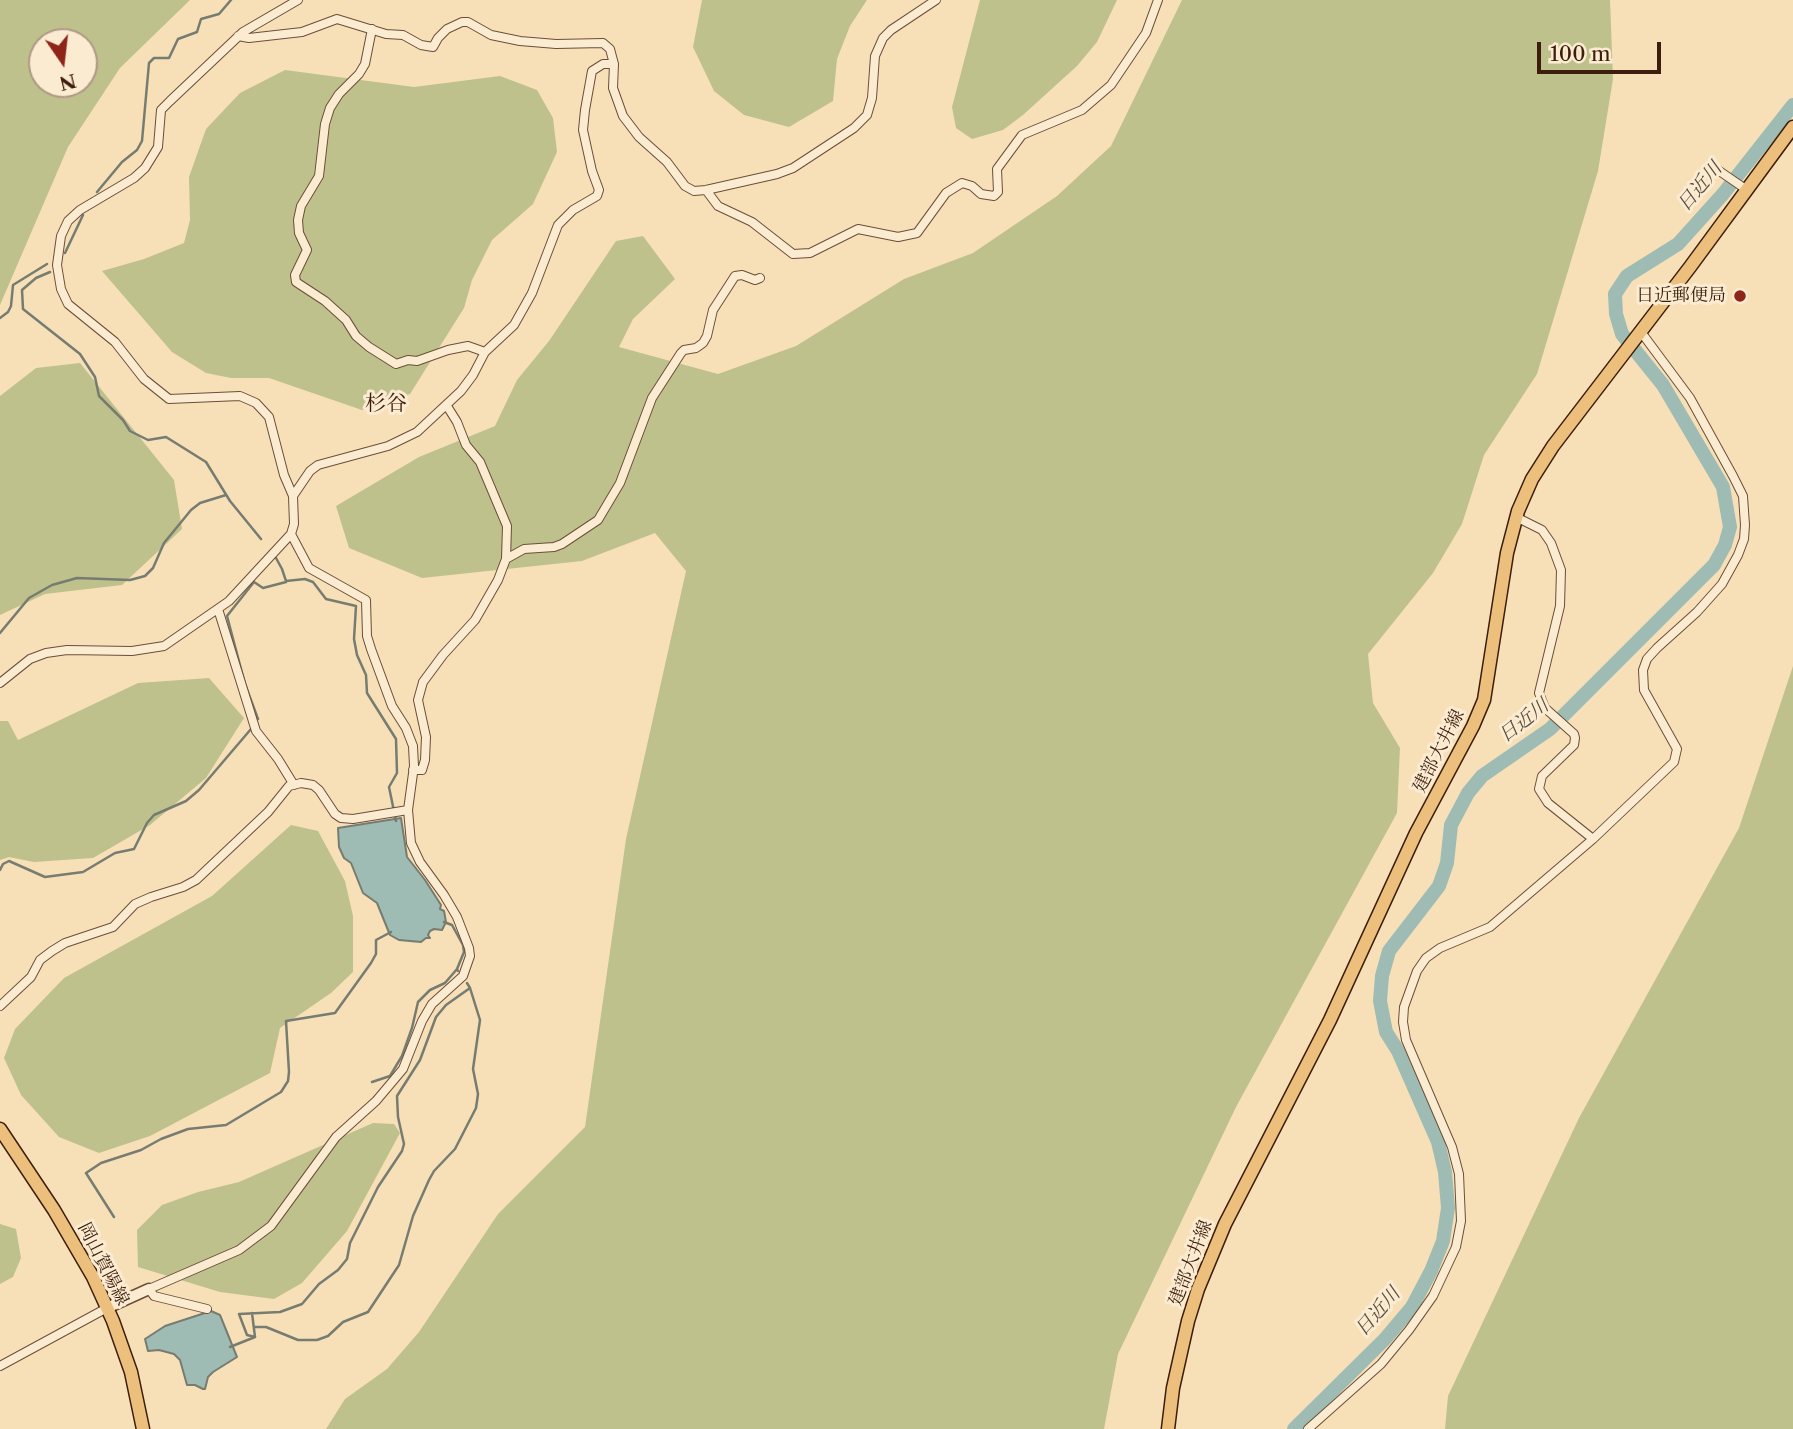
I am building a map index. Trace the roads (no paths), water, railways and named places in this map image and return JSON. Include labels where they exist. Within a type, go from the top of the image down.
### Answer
[{"type":"main road","name":"建部大井線","points":[[1168,1429],[1173,1388],[1188,1321],[1225,1224],[1330,1020],[1416,833],[1480,709],[1507,553],[1516,517],[1532,480],[1552,446],[1793,127]]},
{"type":"main road","name":"岡山賀陽線","points":[[0,1129],[76,1245],[107,1308],[131,1372],[143,1429]]},
{"type":"street","points":[[0,683],[30,659],[46,653],[67,650],[132,651],[164,646],[229,601],[291,534],[294,524],[293,496],[284,475],[268,417],[256,403],[240,396],[169,399],[144,379],[115,342],[68,304],[61,289],[57,265],[61,236],[68,221],[80,210],[134,178],[145,168],[158,147],[161,110],[184,85],[239,36],[298,0]]},
{"type":"street","points":[[239,36],[249,38],[302,32],[337,19],[386,34],[403,35],[421,46],[433,47],[447,29],[455,24],[468,22],[491,35],[520,41],[556,44],[603,43],[610,49],[614,64],[612,88],[623,116],[639,137],[667,162],[685,186],[694,191],[778,174],[793,168],[854,128],[867,115],[872,98],[875,56],[883,38],[936,0]]},
{"type":"street","points":[[706,190],[718,206],[752,222],[793,254],[810,253],[858,229],[898,237],[917,233],[946,193],[962,183],[972,186],[981,194],[995,196],[998,192],[997,169],[1022,135],[1082,110],[1111,85],[1146,33],[1158,0]]},
{"type":"street","points":[[372,29],[365,64],[339,94],[330,108],[325,124],[319,176],[301,206],[298,220],[299,233],[307,250],[295,275],[296,282],[325,300],[346,320],[356,336],[396,364],[408,360],[417,361],[468,346],[485,352]]},
{"type":"street","points":[[293,496],[310,471],[318,465],[402,440],[417,432],[468,383],[485,352],[514,325],[533,293],[558,225],[573,210],[597,196],[599,190],[583,130],[585,110],[592,71],[603,64],[614,64]]},
{"type":"street","points":[[1715,168],[1745,189]]},
{"type":"street","points":[[506,559],[524,549],[562,544],[598,520],[620,483],[652,398],[681,353],[703,343],[713,310],[735,276],[742,275],[755,281],[760,278]]},
{"type":"street","points":[[1308,1429],[1381,1364],[1409,1330],[1433,1296],[1456,1247],[1462,1200],[1459,1174],[1452,1147],[1406,1040],[1403,1022],[1404,1007],[1417,971],[1426,958],[1440,948],[1490,927],[1592,839],[1674,762],[1677,749],[1644,690],[1643,670],[1647,659],[1697,612],[1721,584],[1738,555],[1745,525],[1742,496],[1690,398],[1638,335]]},
{"type":"street","points":[[413,770],[422,770],[425,760],[426,737],[418,700],[423,682],[474,620],[498,580],[506,559],[507,526],[480,462],[466,445],[447,406]]},
{"type":"street","points":[[1516,517],[1542,530],[1551,543],[1561,570],[1560,606],[1539,692],[1545,708],[1574,734],[1574,745],[1542,776],[1539,789],[1548,803],[1592,839]]},
{"type":"street","points":[[0,1366],[107,1308],[239,1250],[271,1226],[336,1137],[391,1085],[403,1069],[422,1021],[432,1004],[463,976],[468,964],[470,948],[444,895],[415,853],[409,832],[413,747],[406,728],[392,706],[367,636],[366,600],[309,568],[291,534]]},
{"type":"street","points":[[218,609],[256,731],[294,785]]},
{"type":"street","points":[[0,1006],[31,977],[40,960],[52,951],[65,943],[113,927],[135,904],[196,880],[268,812],[289,786],[301,783],[313,785],[341,818],[352,819],[408,810]]},
{"type":"street","points":[[149,1289],[154,1296],[207,1309]]},
{"type":"water","points":[[401,818],[407,857],[441,905],[446,922],[442,930],[430,931],[430,938],[421,942],[399,940],[390,935],[377,903],[363,893],[351,863],[344,858],[339,847],[338,828]]},
{"type":"water","points":[[211,1311],[220,1315],[237,1357],[213,1372],[203,1389],[187,1385],[180,1360],[174,1354],[159,1350],[148,1351],[145,1339],[165,1326]]},
{"type":"waterway","points":[[97,192],[122,162],[137,150],[142,141],[149,63],[154,58],[169,58],[178,39],[197,32],[201,19],[219,14],[231,0]]},
{"type":"waterway","name":"日近川","points":[[1294,1429],[1385,1339],[1412,1307],[1443,1241],[1448,1208],[1445,1172],[1438,1142],[1398,1051],[1386,1032],[1380,1001],[1382,976],[1389,951],[1439,886],[1447,863],[1451,825],[1468,793],[1482,776],[1550,729],[1714,565],[1725,545],[1730,527],[1723,487],[1663,385],[1622,334],[1616,314],[1615,294],[1627,276],[1678,244],[1723,194],[1793,105]]},
{"type":"waterway","points":[[65,253],[83,215]]},
{"type":"waterway","points":[[0,318],[11,306],[13,285],[47,264]]},
{"type":"waterway","points":[[50,272],[36,278],[22,290],[23,309],[80,354],[95,377],[99,396],[130,431],[148,440],[166,437],[206,462],[230,501],[261,539]]},
{"type":"waterway","points":[[0,633],[29,598],[52,585],[77,578],[130,580],[145,576],[153,568],[164,543],[191,510],[200,503],[226,495]]},
{"type":"waterway","points":[[276,558],[286,581],[305,579],[313,582],[326,599],[356,606],[354,639],[357,655],[366,675],[367,693],[396,739],[397,773],[389,787],[396,821]]},
{"type":"waterway","points":[[258,719],[245,684],[227,616],[254,582],[263,588],[286,582]]},
{"type":"waterway","points":[[0,870],[3,864],[9,861],[45,877],[83,872],[115,853],[134,849],[154,815],[186,801],[199,790],[251,729]]},
{"type":"waterway","points":[[444,922],[452,925],[463,945],[464,952],[458,971]]},
{"type":"waterway","points":[[114,1217],[86,1173],[101,1163],[141,1150],[188,1129],[226,1125],[281,1092],[288,1081],[289,1072],[286,1021],[335,1013],[371,963],[376,954],[376,940],[391,932]]},
{"type":"waterway","points":[[372,1082],[390,1076],[402,1056],[418,1002],[430,990],[445,983],[457,969]]},
{"type":"waterway","points":[[230,1347],[255,1337],[247,1335],[239,1314],[280,1312],[302,1304],[319,1284],[338,1270],[347,1259],[350,1243],[378,1187],[402,1151],[404,1144],[397,1096],[420,1060],[436,1017],[446,1005],[470,988],[467,983]]},
{"type":"waterway","points":[[254,1327],[266,1327],[298,1340],[317,1340],[328,1336],[343,1322],[368,1312],[399,1265],[413,1216],[429,1180],[455,1149],[476,1108],[478,1094],[473,1069],[480,1020],[470,988]]},
{"type":"waterway","points":[[252,1313],[255,1337]]},
{"type":"place","name":"日近郵便局","points":[[1740,296]]},
{"type":"district","name":"杉谷","points":[[386,404]]}]
